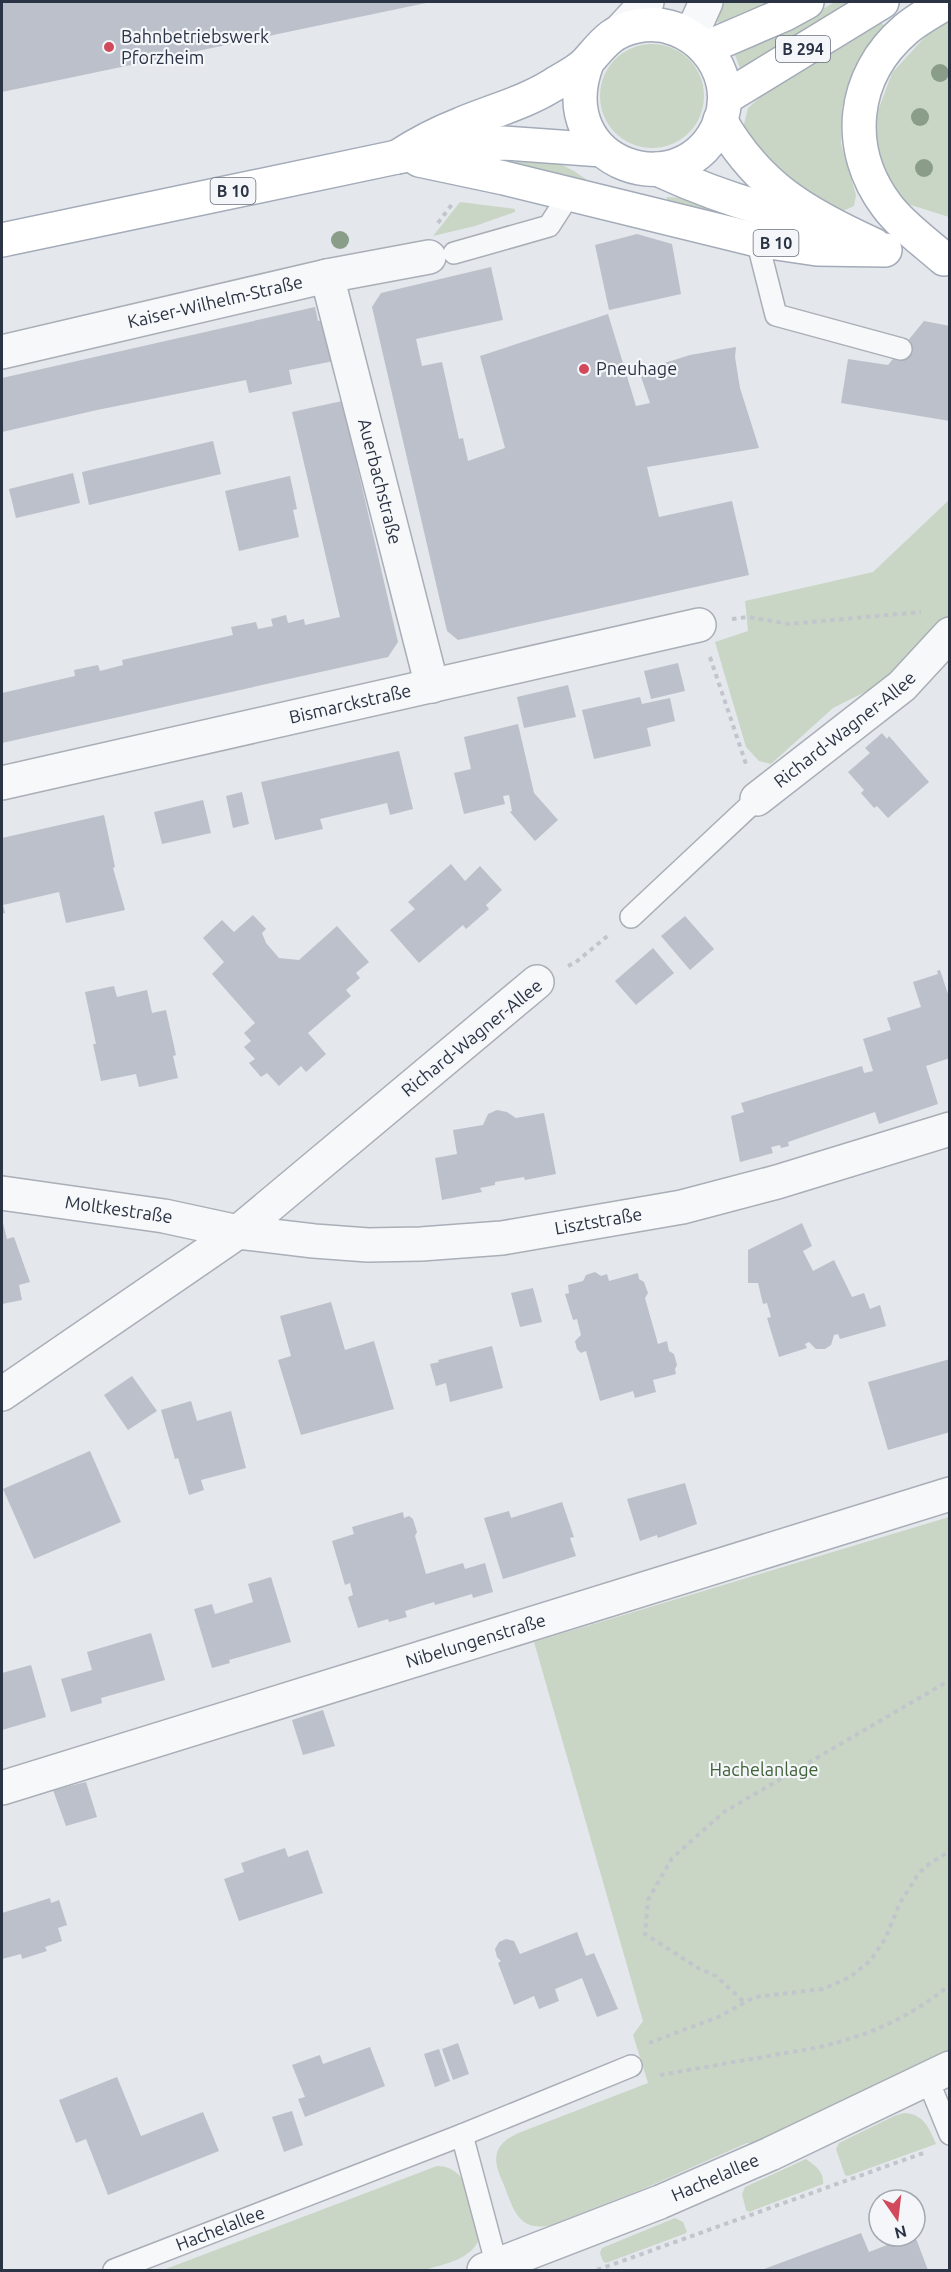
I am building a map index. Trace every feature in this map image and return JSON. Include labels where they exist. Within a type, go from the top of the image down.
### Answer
[{"type":"main road","name":"B 294","points":[[696,41],[785,14],[807,2]]},
{"type":"main road","name":"B 294","points":[[723,109],[882,2]]},
{"type":"main road","points":[[947,260],[888,208],[872,184],[861,151],[858,117],[862,93],[870,75],[887,50],[906,29],[948,2]]},
{"type":"main road","points":[[654,24],[671,27],[696,41],[716,63],[722,80],[723,109],[715,133],[696,154],[671,167],[629,162],[590,136],[582,119],[579,100],[580,81],[587,63],[600,45],[620,31],[654,24]]},
{"type":"main road","name":"B 10","points":[[397,157],[422,141],[462,123],[527,99],[587,63]]},
{"type":"main road","name":"B 10","points":[[723,109],[747,162],[766,182],[824,222],[885,250]]},
{"type":"main road","name":"B 10","points":[[2,240],[397,157],[466,146],[504,143],[629,162],[754,207],[824,222]]},
{"type":"main road","name":"B 10","points":[[397,157],[441,163],[757,240],[817,249],[885,250],[947,260]]},
{"type":"main road","points":[[629,162],[642,189],[670,218]]},
{"type":"street","points":[[620,31],[647,2]]},
{"type":"street","points":[[696,41],[697,22],[706,2]]},
{"type":"street","name":"Kaiser-Wilhelm-Straße","points":[[2,352],[327,276],[434,257]]},
{"type":"street","name":"Auerbachstraße","points":[[327,276],[432,687]]},
{"type":"street","name":"Bismarckstraße","points":[[2,783],[699,625]]},
{"type":"street","name":"Richard-Wagner-Allee","points":[[757,799],[902,686],[950,634]]},
{"type":"street","name":"Richard-Wagner-Allee","points":[[2,1394],[238,1232],[537,982]]},
{"type":"street","name":"Lisztstraße","points":[[238,1232],[368,1245],[502,1238],[682,1207],[777,1182],[950,1129]]},
{"type":"street","name":"Moltkestraße","points":[[2,1193],[164,1216],[238,1232]]},
{"type":"street","name":"Nibelungenstraße","points":[[2,1788],[950,1494]]},
{"type":"street","name":"Hachelallee","points":[[490,2268],[660,2202],[770,2154],[938,2073]]},
{"type":"lane","name":"Kaiser-Wilhelm-Straße","points":[[434,257],[549,226],[569,195]]},
{"type":"lane","points":[[757,240],[776,315],[901,349]]},
{"type":"lane","name":"Richard-Wagner-Allee","points":[[631,916],[757,799]]},
{"type":"lane","name":"Hachelallee","points":[[114,2271],[208,2227],[462,2135],[539,2098],[631,2066]]},
{"type":"lane","name":"Hachelallee","points":[[938,2073],[943,2141]]},
{"type":"lane","name":"Hachelallee","points":[[462,2135],[490,2268]]},
{"type":"path","points":[[434,257],[426,238],[477,172]]},
{"type":"path","points":[[757,799],[699,625],[748,616],[789,624],[927,612]]},
{"type":"path","name":"Richard-Wagner-Allee","points":[[537,982],[576,962],[631,916]]},
{"type":"path","points":[[743,2001],[717,1976],[699,1968],[645,1934],[648,1900],[672,1858],[724,1812],[950,1680]]},
{"type":"path","points":[[646,2044],[718,2017],[743,2001],[770,1994],[823,1989],[861,1969],[870,1961],[885,1939],[900,1903],[916,1876],[926,1866],[950,1851]]},
{"type":"path","points":[[652,2076],[846,2041],[891,2024],[931,2000],[950,1985]]},
{"type":"path","points":[[597,2271],[943,2141]]},
{"type":"green space","points":[[724,2],[790,2],[727,24],[717,22]]},
{"type":"green space","points":[[835,2],[869,2],[742,74],[734,52],[796,24]]},
{"type":"green space","points":[[949,17],[949,217],[895,200],[879,164],[875,119],[892,73],[935,26]]},
{"type":"green space","points":[[881,22],[888,30],[858,68],[842,108],[841,144],[856,195],[854,206],[843,211],[799,196],[742,132],[748,108],[767,91]]},
{"type":"green space","points":[[652,44],[672,48],[689,59],[700,76],[704,96],[700,116],[689,133],[672,144],[652,148],[632,144],[615,133],[604,116],[600,96],[604,76],[615,59],[632,48]]},
{"type":"green space","points":[[517,158],[550,161],[574,171],[594,185],[513,175]]},
{"type":"green space","points":[[666,197],[692,200],[763,229],[674,211]]},
{"type":"green space","points":[[460,202],[515,209],[515,212],[475,226],[433,236]]},
{"type":"green space","points":[[949,500],[949,620],[897,676],[833,708],[771,764],[759,761],[746,747],[715,642],[748,631],[745,601],[873,572]]},
{"type":"green space","name":"Hachelanlage","points":[[949,1517],[949,2051],[755,2144],[747,2143],[643,2189],[551,2225],[531,2226],[524,2222],[514,2210],[498,2170],[497,2153],[503,2142],[521,2132],[648,2083],[633,2035],[643,2021],[534,1642]]},
{"type":"green space","points":[[904,2113],[921,2119],[928,2127],[936,2144],[848,2176],[845,2175],[836,2149],[839,2143]]},
{"type":"green space","points":[[806,2159],[821,2173],[823,2184],[749,2212],[746,2210],[742,2194],[745,2187]]},
{"type":"green space","points":[[437,2166],[457,2173],[464,2181],[469,2191],[480,2236],[472,2250],[449,2263],[424,2270],[163,2270]]},
{"type":"green space","points":[[675,2218],[683,2222],[687,2232],[606,2263],[603,2261],[600,2253],[602,2248]]},
{"type":"building","name":"Bahnbetriebswerk Pforzheim","points":[[2,2],[426,2],[426,3],[2,92]]},
{"type":"building","points":[[637,234],[672,244],[681,294],[609,310],[595,245]]},
{"type":"building","points":[[491,267],[503,320],[416,339],[422,366],[442,362],[459,439],[463,438],[468,461],[505,448],[480,356],[608,314],[636,406],[650,403],[639,371],[690,355],[736,347],[735,357],[740,388],[759,448],[647,467],[659,517],[732,501],[749,575],[458,640],[447,631],[372,307],[381,293]]},
{"type":"building","points":[[315,307],[318,321],[324,320],[334,361],[289,370],[292,384],[249,393],[246,380],[2,432],[2,378]]},
{"type":"building","points":[[924,321],[950,326],[950,421],[841,403],[848,359],[888,365]]},
{"type":"building","points":[[342,401],[398,642],[388,657],[2,743],[2,693],[75,676],[74,670],[98,665],[100,671],[123,665],[122,660],[233,635],[231,627],[256,622],[258,629],[273,626],[271,619],[286,615],[288,623],[304,619],[305,625],[340,617],[292,412]]},
{"type":"building","points":[[213,441],[221,474],[89,505],[82,472]]},
{"type":"building","points":[[73,473],[80,503],[16,518],[9,489]]},
{"type":"building","points":[[290,476],[297,509],[293,510],[299,537],[239,551],[225,491]]},
{"type":"building","points":[[678,663],[685,691],[651,699],[644,671]]},
{"type":"building","points":[[568,685],[576,717],[524,728],[517,697]]},
{"type":"building","points":[[640,697],[642,704],[670,698],[675,721],[647,728],[651,746],[594,759],[582,710]]},
{"type":"building","points":[[518,724],[534,793],[558,820],[535,841],[510,812],[512,811],[509,795],[503,796],[505,804],[464,814],[454,773],[471,769],[464,737]]},
{"type":"building","points":[[882,733],[887,739],[889,736],[929,782],[888,818],[877,806],[874,808],[861,793],[864,790],[848,772],[870,753],[865,748]]},
{"type":"building","points":[[399,751],[413,809],[390,815],[387,803],[320,819],[323,829],[275,840],[261,782]]},
{"type":"building","points":[[242,792],[249,824],[233,828],[226,796]]},
{"type":"building","points":[[203,800],[211,833],[162,844],[154,812]]},
{"type":"building","points":[[104,815],[115,867],[113,868],[125,910],[66,923],[59,892],[3,905],[5,913],[2,914],[2,838]]},
{"type":"building","points":[[451,864],[465,881],[480,866],[502,890],[486,905],[489,909],[466,929],[463,925],[419,963],[390,930],[415,909],[408,902]]},
{"type":"building","points":[[253,915],[266,929],[262,933],[266,943],[279,958],[299,960],[337,926],[369,962],[356,973],[360,978],[346,990],[351,996],[308,1033],[326,1054],[306,1072],[301,1066],[279,1086],[267,1073],[261,1077],[249,1063],[255,1059],[244,1047],[251,1041],[244,1033],[255,1023],[212,974],[224,962],[203,938],[222,920],[234,932]]},
{"type":"building","points":[[685,916],[714,949],[690,970],[661,936]]},
{"type":"building","points":[[653,948],[674,973],[636,1005],[615,981]]},
{"type":"building","points":[[940,970],[950,1000],[950,1058],[926,1066],[938,1104],[879,1124],[875,1112],[788,1142],[789,1146],[771,1147],[773,1153],[740,1162],[731,1116],[744,1112],[741,1103],[862,1066],[864,1073],[873,1071],[863,1039],[891,1030],[887,1018],[921,1007],[913,982],[938,974],[937,971]]},
{"type":"building","points":[[114,986],[117,997],[147,990],[152,1013],[166,1010],[176,1055],[173,1056],[178,1078],[139,1087],[136,1074],[101,1081],[85,992]]},
{"type":"building","points":[[497,1110],[507,1112],[516,1118],[544,1113],[556,1174],[525,1180],[524,1177],[495,1182],[495,1185],[480,1188],[482,1192],[442,1200],[435,1158],[457,1154],[453,1130],[483,1125],[488,1114]]},
{"type":"building","points":[[2,1219],[7,1239],[14,1237],[30,1282],[19,1285],[22,1300],[2,1304]]},
{"type":"building","points":[[802,1223],[812,1246],[803,1251],[813,1271],[834,1260],[852,1297],[864,1293],[870,1309],[880,1305],[886,1326],[840,1339],[838,1334],[834,1335],[831,1345],[825,1349],[816,1349],[809,1342],[805,1344],[807,1348],[779,1357],[767,1318],[771,1317],[767,1303],[763,1304],[758,1283],[748,1283],[748,1250]]},
{"type":"building","points":[[595,1272],[601,1276],[607,1274],[609,1281],[638,1273],[639,1279],[644,1282],[648,1293],[645,1298],[658,1344],[667,1341],[669,1351],[674,1354],[677,1365],[676,1374],[653,1380],[656,1392],[635,1398],[633,1391],[600,1401],[586,1351],[581,1353],[577,1349],[575,1341],[581,1335],[577,1319],[573,1320],[565,1294],[569,1293],[568,1285],[583,1281],[586,1275]]},
{"type":"building","points":[[533,1288],[542,1322],[520,1327],[511,1293]]},
{"type":"building","points":[[331,1302],[345,1350],[374,1341],[394,1409],[301,1435],[278,1360],[291,1356],[280,1316]]},
{"type":"building","points":[[492,1346],[503,1388],[450,1402],[446,1383],[436,1386],[430,1364]]},
{"type":"building","points":[[950,1359],[950,1432],[888,1450],[868,1382]]},
{"type":"building","points":[[132,1376],[157,1411],[128,1430],[104,1395]]},
{"type":"building","points":[[191,1401],[197,1421],[231,1411],[246,1468],[201,1480],[204,1490],[189,1495],[178,1458],[175,1459],[161,1410]]},
{"type":"building","points":[[90,1451],[121,1522],[34,1559],[3,1489]]},
{"type":"building","points":[[685,1483],[697,1524],[658,1538],[657,1535],[640,1541],[627,1499]]},
{"type":"building","points":[[562,1502],[574,1537],[570,1538],[576,1556],[503,1579],[484,1518],[509,1511],[511,1518]]},
{"type":"building","points":[[403,1512],[404,1518],[409,1516],[413,1519],[417,1532],[415,1536],[426,1574],[463,1563],[465,1569],[485,1563],[493,1592],[473,1598],[472,1594],[435,1605],[434,1602],[405,1611],[407,1617],[389,1622],[388,1619],[358,1628],[348,1597],[353,1595],[350,1583],[345,1585],[332,1541],[354,1534],[352,1527]]},
{"type":"building","points":[[271,1577],[291,1642],[229,1660],[230,1663],[212,1668],[194,1609],[212,1604],[215,1614],[253,1602],[248,1584]]},
{"type":"building","points":[[151,1633],[165,1680],[101,1698],[102,1703],[71,1712],[61,1679],[92,1670],[87,1652]]},
{"type":"building","points":[[31,1665],[46,1717],[2,1730],[2,1673]]},
{"type":"building","points":[[323,1710],[335,1746],[303,1755],[292,1720]]},
{"type":"building","points":[[86,1782],[97,1817],[66,1826],[53,1790]]},
{"type":"building","points":[[285,1848],[288,1857],[308,1850],[323,1893],[239,1921],[224,1879],[244,1872],[241,1863]]},
{"type":"building","points":[[50,1898],[51,1903],[59,1900],[67,1925],[58,1928],[62,1941],[45,1947],[47,1951],[22,1959],[21,1954],[2,1959],[2,1913]]},
{"type":"building","points":[[577,1932],[586,1956],[594,1953],[618,2009],[597,2017],[582,1978],[555,1989],[559,2001],[539,2009],[534,1996],[514,2005],[498,1963],[501,1961],[495,1949],[499,1942],[506,1939],[514,1941],[520,1954]]},
{"type":"building","points":[[458,2043],[469,2074],[453,2080],[442,2049]]},
{"type":"building","points":[[370,2047],[385,2086],[305,2117],[298,2099],[305,2097],[292,2065],[320,2055],[323,2064]]},
{"type":"building","points":[[439,2049],[450,2081],[435,2087],[424,2054]]},
{"type":"building","points":[[117,2077],[141,2136],[203,2112],[219,2151],[108,2195],[86,2139],[76,2143],[59,2100]]},
{"type":"building","points":[[292,2111],[303,2145],[284,2152],[272,2117]]},
{"type":"building","points":[[861,2233],[869,2252],[879,2248],[920,2248],[928,2270],[761,2270]]},
{"type":"place","name":"Bahnbetriebswerk Pforzheim","points":[[109,47]]},
{"type":"place","name":"Pneuhage","points":[[584,369]]}]
